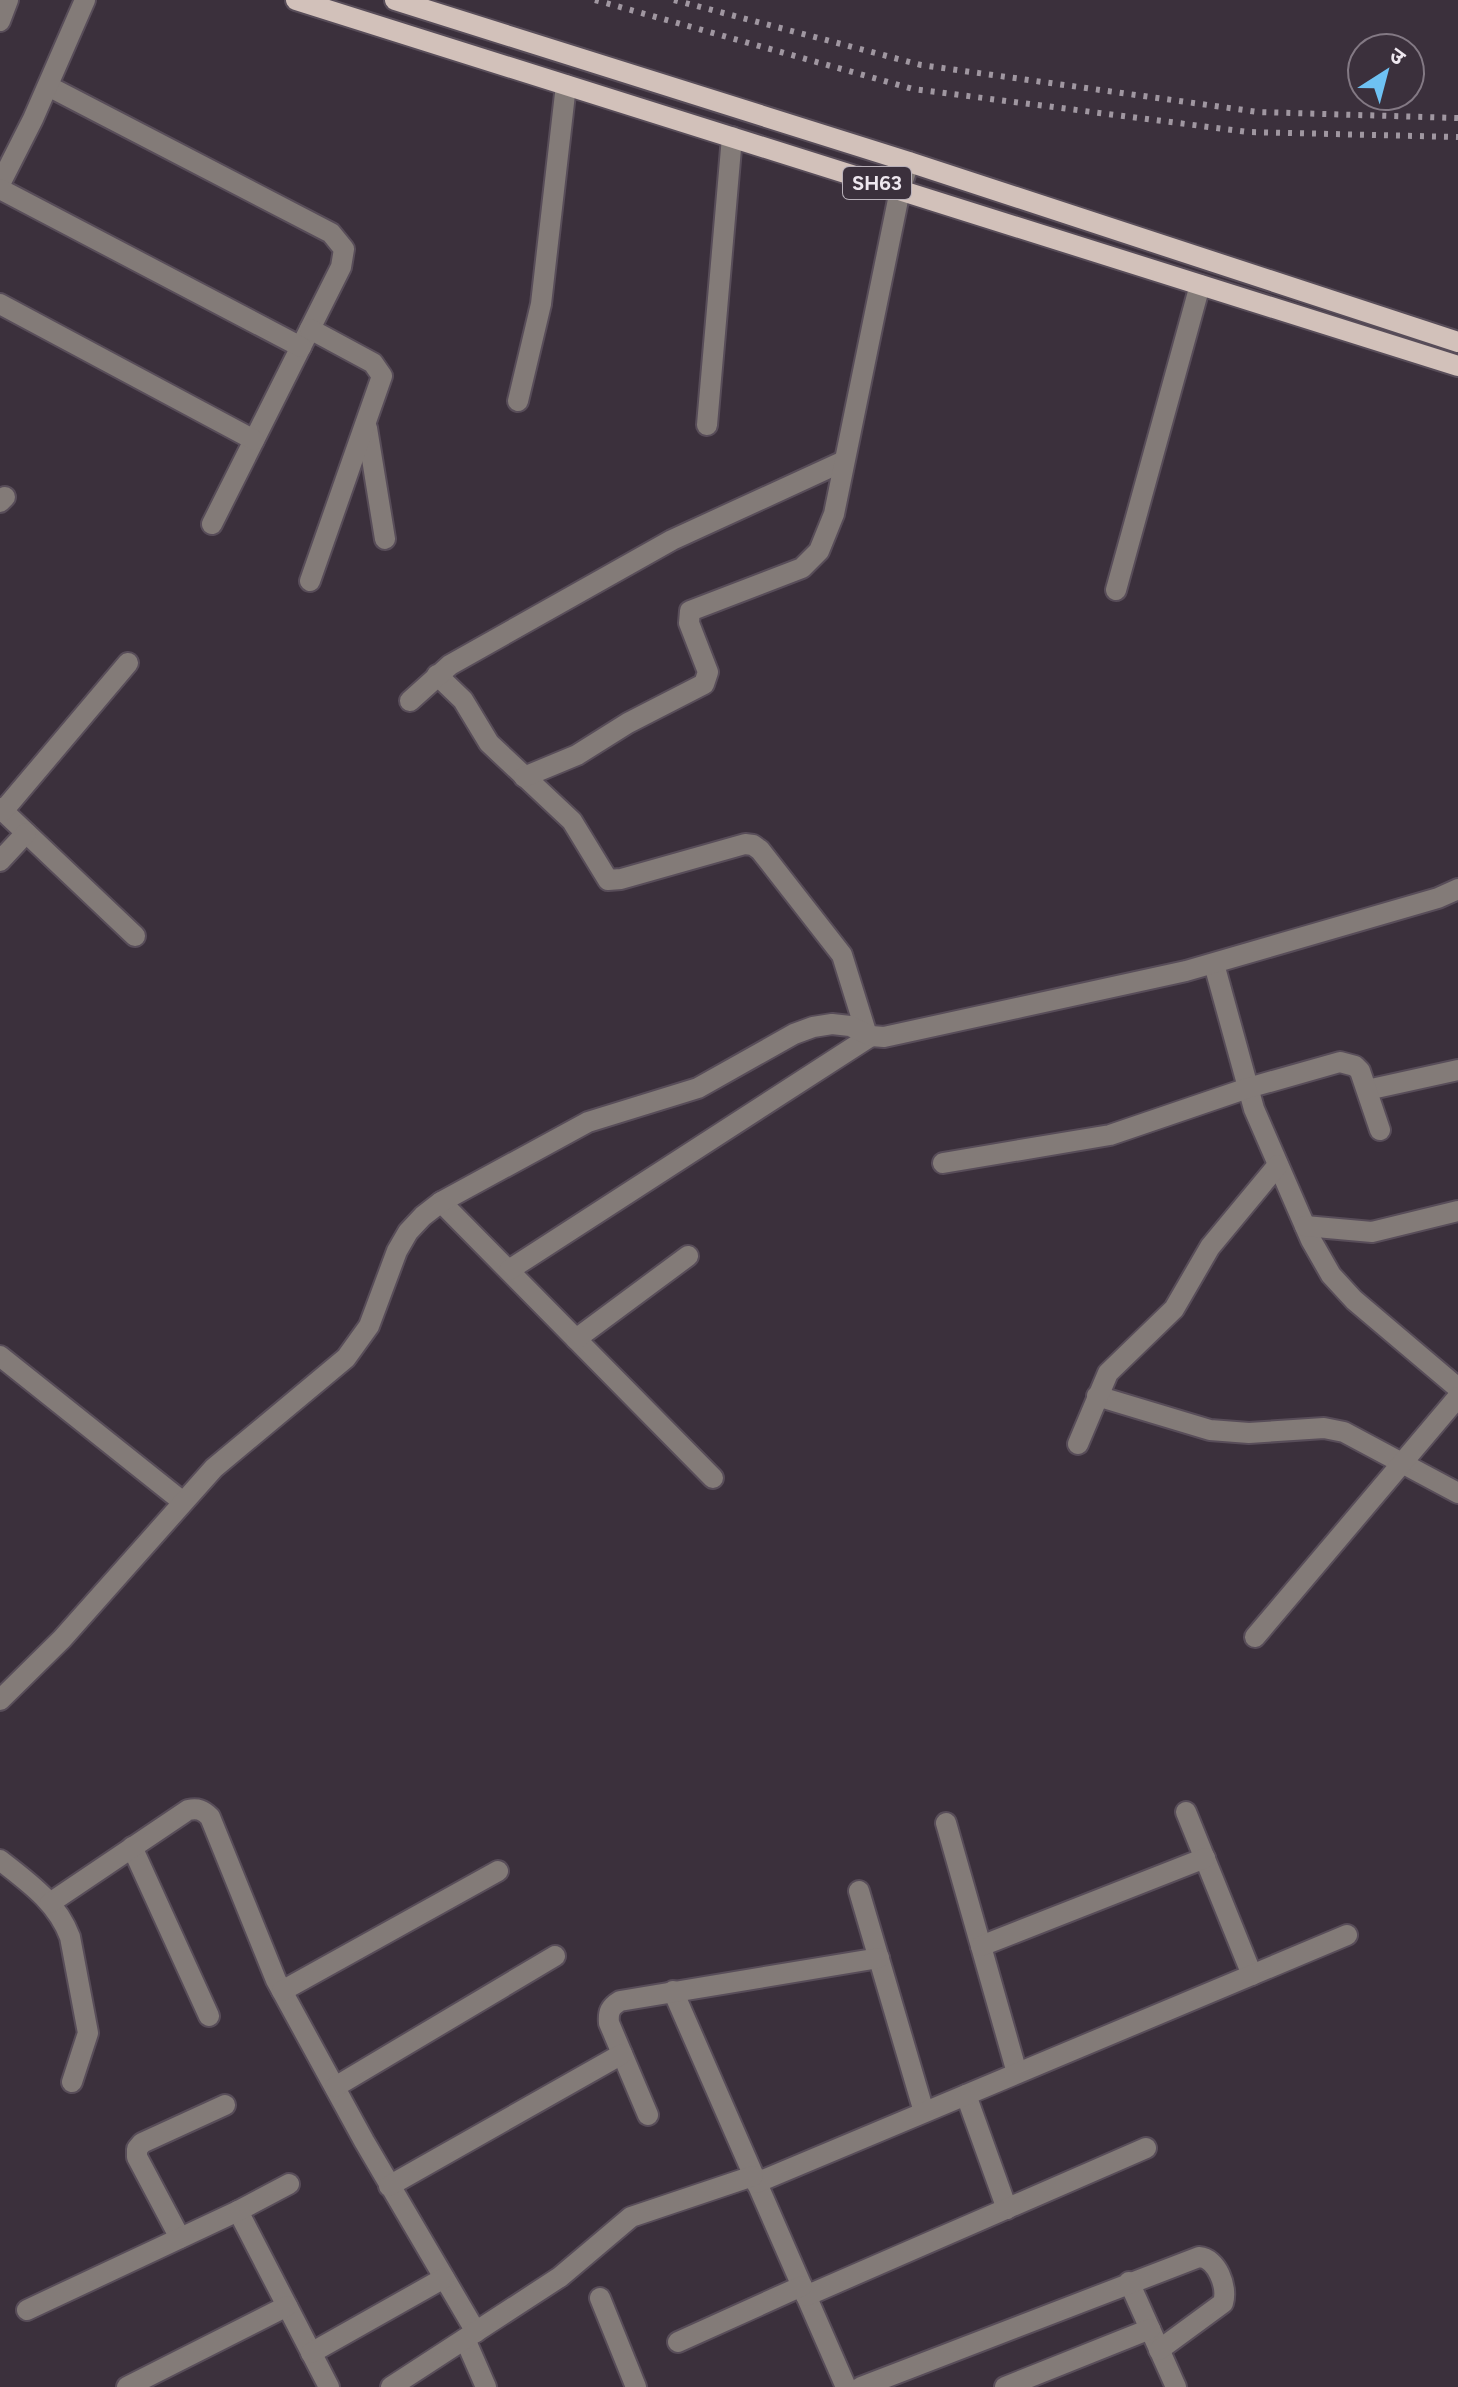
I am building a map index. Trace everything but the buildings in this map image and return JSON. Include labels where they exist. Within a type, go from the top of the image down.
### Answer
[{"type":"main road","name":"SH63","points":[[296,0],[1458,366]]},
{"type":"main road","name":"SH63","points":[[395,0],[909,162],[1458,342]]},
{"type":"main road","points":[[428,42],[435,13]]},
{"type":"street","points":[[0,21],[8,0]]},
{"type":"street","points":[[85,0],[48,86],[2,176],[305,338],[373,363],[382,376],[310,581]]},
{"type":"street","points":[[518,401],[541,304],[566,85]]},
{"type":"street","points":[[48,86],[331,233],[344,249],[344,258],[212,524]]},
{"type":"street","points":[[707,425],[732,137]]},
{"type":"street","points":[[524,777],[577,755],[628,723],[704,684],[708,672],[689,623],[690,611],[802,568],[819,551],[829,528],[900,190],[909,162]]},
{"type":"street","points":[[1116,590],[1200,285]]},
{"type":"street","points":[[0,304],[254,440]]},
{"type":"street","points":[[366,425],[385,539]]},
{"type":"street","points":[[410,701],[450,665],[672,540],[844,461]]},
{"type":"street","points":[[128,663],[2,810],[135,936]]},
{"type":"street","points":[[437,675],[463,700],[489,743],[572,821],[608,880],[745,844],[760,850],[842,955],[868,1034]]},
{"type":"street","points":[[0,861],[26,833]]},
{"type":"street","points":[[0,1700],[62,1639],[214,1468],[346,1358],[369,1326],[397,1251],[408,1232],[441,1202],[588,1122],[698,1088],[794,1034],[813,1027],[832,1024],[850,1026],[884,1037],[1214,964],[1438,898],[1458,889]]},
{"type":"street","points":[[1214,964],[1254,1109],[1305,1226],[1331,1275],[1458,1388]]},
{"type":"street","points":[[509,1270],[868,1034]]},
{"type":"street","points":[[943,1163],[1110,1135],[1248,1088],[1340,1062],[1355,1066],[1360,1071],[1380,1130]]},
{"type":"street","points":[[1367,1090],[1458,1070]]},
{"type":"street","points":[[1078,1444],[1108,1373],[1174,1309],[1210,1247],[1278,1165]]},
{"type":"street","points":[[441,1202],[713,1478]]},
{"type":"street","points":[[1305,1226],[1372,1232],[1458,1211]]},
{"type":"street","points":[[576,1339],[688,1256]]},
{"type":"street","points":[[0,1356],[183,1502]]},
{"type":"street","points":[[1097,1396],[1210,1430],[1334,1429],[1355,1436],[1458,1493]]},
{"type":"street","points":[[1255,1637],[1458,1397]]},
{"type":"street","points":[[50,1903],[188,1810],[197,1809],[210,1817],[267,1961],[389,2186],[444,2278],[471,2335],[486,2387]]},
{"type":"street","points":[[1186,1812],[1252,1975]]},
{"type":"street","points":[[946,1823],[1017,2073]]},
{"type":"street","points":[[132,1847],[209,2016]]},
{"type":"street","points":[[981,1946],[1205,1858]]},
{"type":"street","points":[[0,1860],[50,1903],[65,1923],[70,1937],[87,2023],[87,2042],[72,2082]]},
{"type":"street","points":[[282,1991],[498,1871]]},
{"type":"street","points":[[859,1891],[924,2112]]},
{"type":"street","points":[[391,2387],[560,2277],[631,2217],[755,2179],[966,2095],[1347,1935]]},
{"type":"street","points":[[335,2087],[555,1956]]},
{"type":"street","points":[[648,2115],[609,2023],[608,2013],[612,2006],[620,2001],[673,1991],[879,1958]]},
{"type":"street","points":[[673,1991],[845,2387]]},
{"type":"street","points":[[389,2186],[622,2054]]},
{"type":"street","points":[[966,2095],[1007,2209]]},
{"type":"street","points":[[180,2238],[137,2157],[137,2149],[142,2143],[225,2105]]},
{"type":"street","points":[[678,2342],[1007,2209],[1146,2148]]},
{"type":"street","points":[[27,2310],[289,2184]]},
{"type":"street","points":[[238,2211],[329,2387]]},
{"type":"street","points":[[861,2387],[1129,2282],[1206,2257],[1212,2262],[1224,2286],[1226,2295],[1223,2303],[1159,2350]]},
{"type":"street","points":[[311,2353],[444,2278]]},
{"type":"street","points":[[1129,2282],[1176,2387]]},
{"type":"street","points":[[600,2298],[636,2387]]},
{"type":"street","points":[[127,2387],[287,2306]]},
{"type":"street","points":[[1005,2387],[1150,2329]]},
{"type":"railway","points":[[595,0],[913,89],[1248,132],[1458,137]]},
{"type":"railway","points":[[674,0],[921,65],[1258,112],[1458,118]]}]
